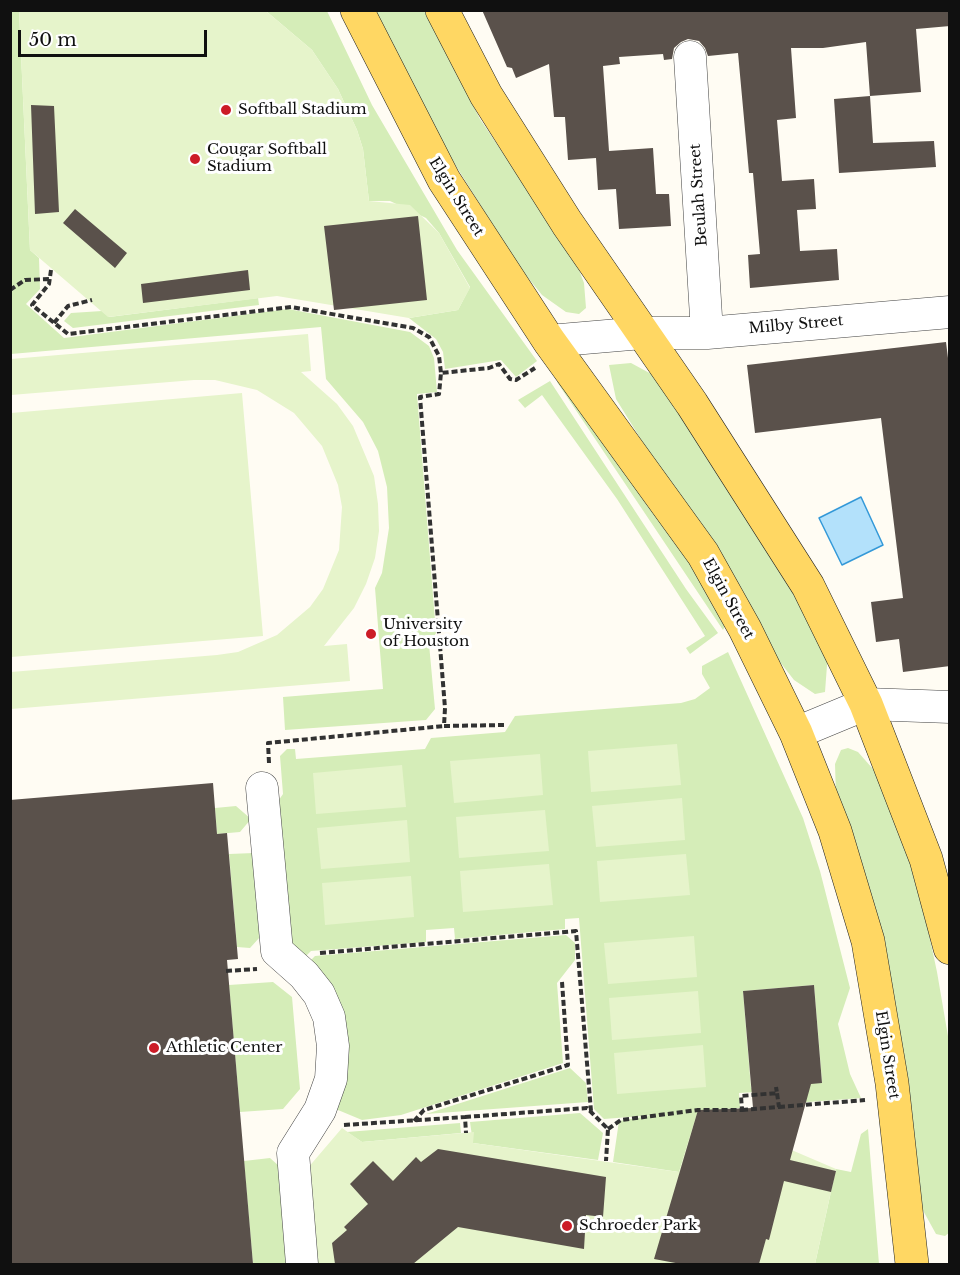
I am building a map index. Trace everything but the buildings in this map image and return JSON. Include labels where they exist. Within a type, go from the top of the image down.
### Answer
[{"type":"main road","name":"Elgin Street","points":[[357,10],[444,180],[545,353],[703,554],[745,629],[796,733],[835,831],[867,940],[892,1083],[912,1264]]},
{"type":"main road","points":[[442,10],[486,95],[567,223],[692,404],[808,586],[866,704],[926,859],[950,948]]},
{"type":"street","name":"Beulah Street","points":[[690,57],[707,333]]},
{"type":"street","name":"Milby Street","points":[[545,353],[642,333],[707,333],[950,312]]},
{"type":"street","points":[[796,733],[866,704],[950,707]]},
{"type":"street","points":[[263,796],[277,951],[319,994],[329,1017],[333,1046],[331,1079],[320,1110],[293,1153],[302,1264]]},
{"type":"path","points":[[51,270],[49,284],[32,305],[68,334],[291,307],[412,328],[429,337],[439,356],[441,373],[439,394],[420,397],[445,708],[444,726]]},
{"type":"path","points":[[10,290],[25,280],[49,279]]},
{"type":"path","points":[[54,323],[68,306],[92,300]]},
{"type":"path","points":[[441,373],[489,368],[499,364],[510,379],[516,380],[545,353]]},
{"type":"path","points":[[263,796],[270,792],[268,743],[444,726],[504,725]]},
{"type":"path","points":[[298,970],[314,953],[576,931],[591,1111]]},
{"type":"path","points":[[226,971],[259,968]]},
{"type":"path","points":[[414,1121],[424,1110],[568,1065],[561,982]]},
{"type":"path","points":[[776,1087],[779,1107]]},
{"type":"path","points":[[742,1110],[741,1096],[777,1093]]},
{"type":"path","points":[[608,1130],[621,1120],[698,1110],[742,1110],[865,1101]]},
{"type":"path","points":[[309,1128],[587,1108],[608,1130],[606,1161]]},
{"type":"path","points":[[465,1117],[466,1133]]},
{"type":"green space","points":[[19,10],[30,250],[39,258],[40,289],[26,304],[64,338],[288,309],[410,332],[429,346],[434,358],[437,392],[417,394],[436,633],[429,644],[435,709],[426,720],[285,730],[283,697],[383,689],[375,588],[382,573],[389,528],[387,487],[378,451],[363,422],[326,379],[321,327],[11,354],[10,11]]},
{"type":"green space","name":"Cougar Softball Stadium","points":[[19,11],[266,11],[312,50],[338,89],[363,149],[369,201],[410,205],[439,233],[470,288],[458,310],[409,318],[277,296],[108,317],[30,250]]},
{"type":"green space","points":[[266,11],[327,11],[372,105],[457,250],[537,361],[516,377],[501,360],[445,369],[443,352],[436,339],[409,318],[458,310],[470,287],[439,233],[426,218],[390,201],[369,201],[363,149],[338,89],[312,50]]},
{"type":"green space","points":[[373,11],[424,11],[480,119],[576,262],[584,283],[586,308],[579,314],[566,312],[542,295],[520,268],[429,123]]},
{"type":"green space","points":[[258,298],[259,305],[73,328],[64,321],[71,313],[102,311],[109,317]]},
{"type":"green space","points":[[308,334],[311,371],[301,372],[337,404],[353,426],[374,476],[378,504],[379,531],[375,558],[366,584],[354,608],[324,646],[347,644],[350,681],[11,709],[11,672],[217,655],[238,652],[277,635],[310,607],[323,589],[339,550],[342,507],[338,485],[322,446],[294,413],[257,390],[215,380],[194,380],[11,395],[11,359]]},
{"type":"green space","points":[[631,363],[655,376],[759,520],[828,652],[825,692],[815,694],[794,680],[773,653],[616,399],[609,365]]},
{"type":"green space","points":[[550,381],[686,589],[718,633],[690,654],[686,648],[705,636],[617,499],[542,395],[525,408],[518,400]]},
{"type":"green space","points":[[561,381],[691,563],[725,626],[723,630],[557,382]]},
{"type":"green space","points":[[242,393],[263,636],[11,657],[11,413]]},
{"type":"green space","points":[[728,652],[803,818],[820,871],[850,988],[838,1024],[850,1074],[861,1098],[782,1104],[781,1086],[822,1082],[814,985],[743,991],[751,1088],[772,1091],[739,1093],[740,1108],[698,1111],[679,1172],[613,1162],[619,1121],[655,1115],[604,1119],[594,1109],[579,918],[565,919],[565,929],[455,939],[454,928],[426,930],[426,942],[311,951],[303,959],[290,946],[268,816],[283,794],[280,756],[287,749],[295,749],[296,759],[425,749],[431,738],[505,732],[515,716],[681,703],[695,699],[710,688],[702,674],[702,666]]},
{"type":"green space","points":[[677,744],[681,785],[591,792],[588,751]]},
{"type":"green space","points":[[848,748],[858,752],[880,777],[892,805],[921,897],[937,972],[949,1042],[950,1232],[945,1236],[936,1234],[920,1205],[836,796],[835,764],[841,750]]},
{"type":"green space","points":[[540,754],[543,795],[454,803],[450,761]]},
{"type":"green space","points":[[402,765],[406,807],[316,814],[313,773]]},
{"type":"green space","points":[[682,798],[685,840],[596,847],[592,806]]},
{"type":"green space","points":[[236,806],[251,819],[240,832],[217,834],[215,808]]},
{"type":"green space","points":[[545,810],[549,851],[459,858],[456,817]]},
{"type":"green space","points":[[407,820],[410,862],[321,869],[317,828]]},
{"type":"green space","points":[[254,853],[260,937],[250,948],[237,947],[229,854]]},
{"type":"green space","points":[[686,854],[690,895],[600,902],[597,861]]},
{"type":"green space","points":[[549,864],[553,905],[463,912],[460,871]]},
{"type":"green space","points":[[411,876],[414,917],[325,925],[322,883]]},
{"type":"green space","points":[[566,935],[575,943],[575,960],[557,983],[563,1063],[401,1115],[362,1120],[326,1105],[308,963],[315,956]]},
{"type":"green space","points":[[694,936],[697,977],[608,984],[604,943]]},
{"type":"green space","points":[[273,982],[292,997],[300,1089],[283,1109],[240,1112],[229,985]]},
{"type":"green space","points":[[698,991],[701,1033],[612,1040],[609,998]]},
{"type":"green space","points":[[703,1045],[706,1087],[617,1094],[614,1053]]},
{"type":"green space","points":[[570,1068],[586,1083],[588,1102],[426,1114]]},
{"type":"green space","name":"Schroeder Park","points":[[698,1110],[836,1169],[815,1264],[312,1264],[301,1176],[342,1128],[362,1142],[474,1132],[473,1143],[679,1172]]},
{"type":"green space","points":[[580,1113],[603,1133],[598,1160],[473,1143],[470,1122]]},
{"type":"green space","points":[[460,1123],[461,1133],[362,1142],[347,1132]]},
{"type":"green space","points":[[868,1129],[879,1264],[815,1264],[836,1169],[851,1172],[861,1134]]},
{"type":"green space","points":[[270,1158],[279,1166],[287,1264],[253,1264],[244,1161]]},
{"type":"water","points":[[861,497],[883,545],[842,565],[819,518]]},
{"type":"place","name":"Softball Stadium","points":[[226,110]]},
{"type":"place","name":"Cougar Softball Stadium","points":[[195,159]]},
{"type":"place","name":"University of Houston","points":[[371,634]]},
{"type":"place","name":"Athletic Center","points":[[154,1048]]},
{"type":"place","name":"Schroeder Park","points":[[567,1226]]}]
